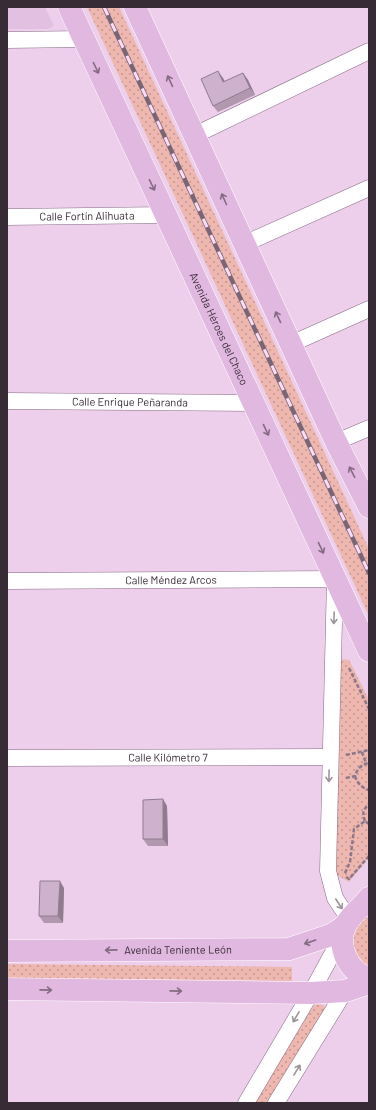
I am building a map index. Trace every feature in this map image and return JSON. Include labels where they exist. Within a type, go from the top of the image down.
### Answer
[{"type":"main road","name":"Avenida Héroes del Chaco","points":[[68,7],[369,651]]},
{"type":"main road","points":[[135,7],[336,442],[369,507]]},
{"type":"main road","points":[[356,915],[342,944],[344,955],[349,964],[356,971],[369,978]]},
{"type":"main road","name":"Avenida Teniente León","points":[[7,951],[289,949],[331,935],[356,915]]},
{"type":"main road","points":[[7,989],[311,993],[345,991],[369,983]]},
{"type":"street","points":[[7,40],[83,39]]},
{"type":"street","points":[[195,135],[368,54]]},
{"type":"street","points":[[244,244],[369,188]]},
{"type":"street","name":"Calle Fortín Alihuata","points":[[7,217],[166,215]]},
{"type":"street","points":[[291,344],[369,309]]},
{"type":"street","name":"Calle Enrique Peñaranda","points":[[7,401],[254,403]]},
{"type":"street","points":[[336,442],[369,428]]},
{"type":"street","points":[[246,1103],[356,915],[335,898],[328,872],[335,757],[335,579]]},
{"type":"street","name":"Calle Méndez Arcos","points":[[7,581],[335,579]]},
{"type":"street","name":"Calle Kilómetro 7","points":[[7,758],[335,757]]},
{"type":"street","points":[[276,1103],[345,991]]},
{"type":"path","points":[[347,663],[369,709]]},
{"type":"path","points":[[335,757],[369,750]]},
{"type":"path","points":[[340,780],[355,776],[359,769],[367,763],[362,752]]},
{"type":"path","points":[[355,776],[360,786],[369,790]]},
{"type":"path","points":[[369,804],[364,810],[363,814],[365,821],[369,824]]},
{"type":"path","points":[[344,876],[350,862],[354,829],[365,821]]},
{"type":"shaded area","points":[[7,7],[45,7],[54,26],[48,29],[7,29]]},
{"type":"shaded area","points":[[87,7],[119,7],[369,549],[369,616]]},
{"type":"shaded area","points":[[343,659],[349,660],[369,700],[369,857],[349,882],[335,874],[340,663]]},
{"type":"shaded area","points":[[369,916],[369,968],[357,956],[353,942],[357,928]]},
{"type":"shaded area","points":[[7,964],[292,967],[292,981],[7,978]]},
{"type":"shaded area","points":[[315,1004],[323,1005],[327,1011],[267,1103],[252,1103]]},
{"type":"building","points":[[218,71],[223,82],[243,73],[250,88],[213,106],[201,79]]},
{"type":"building","points":[[163,799],[163,839],[143,839],[143,800]]},
{"type":"building","points":[[40,881],[60,881],[58,916],[39,916]]},
{"type":"railway","points":[[104,7],[369,573]]}]
